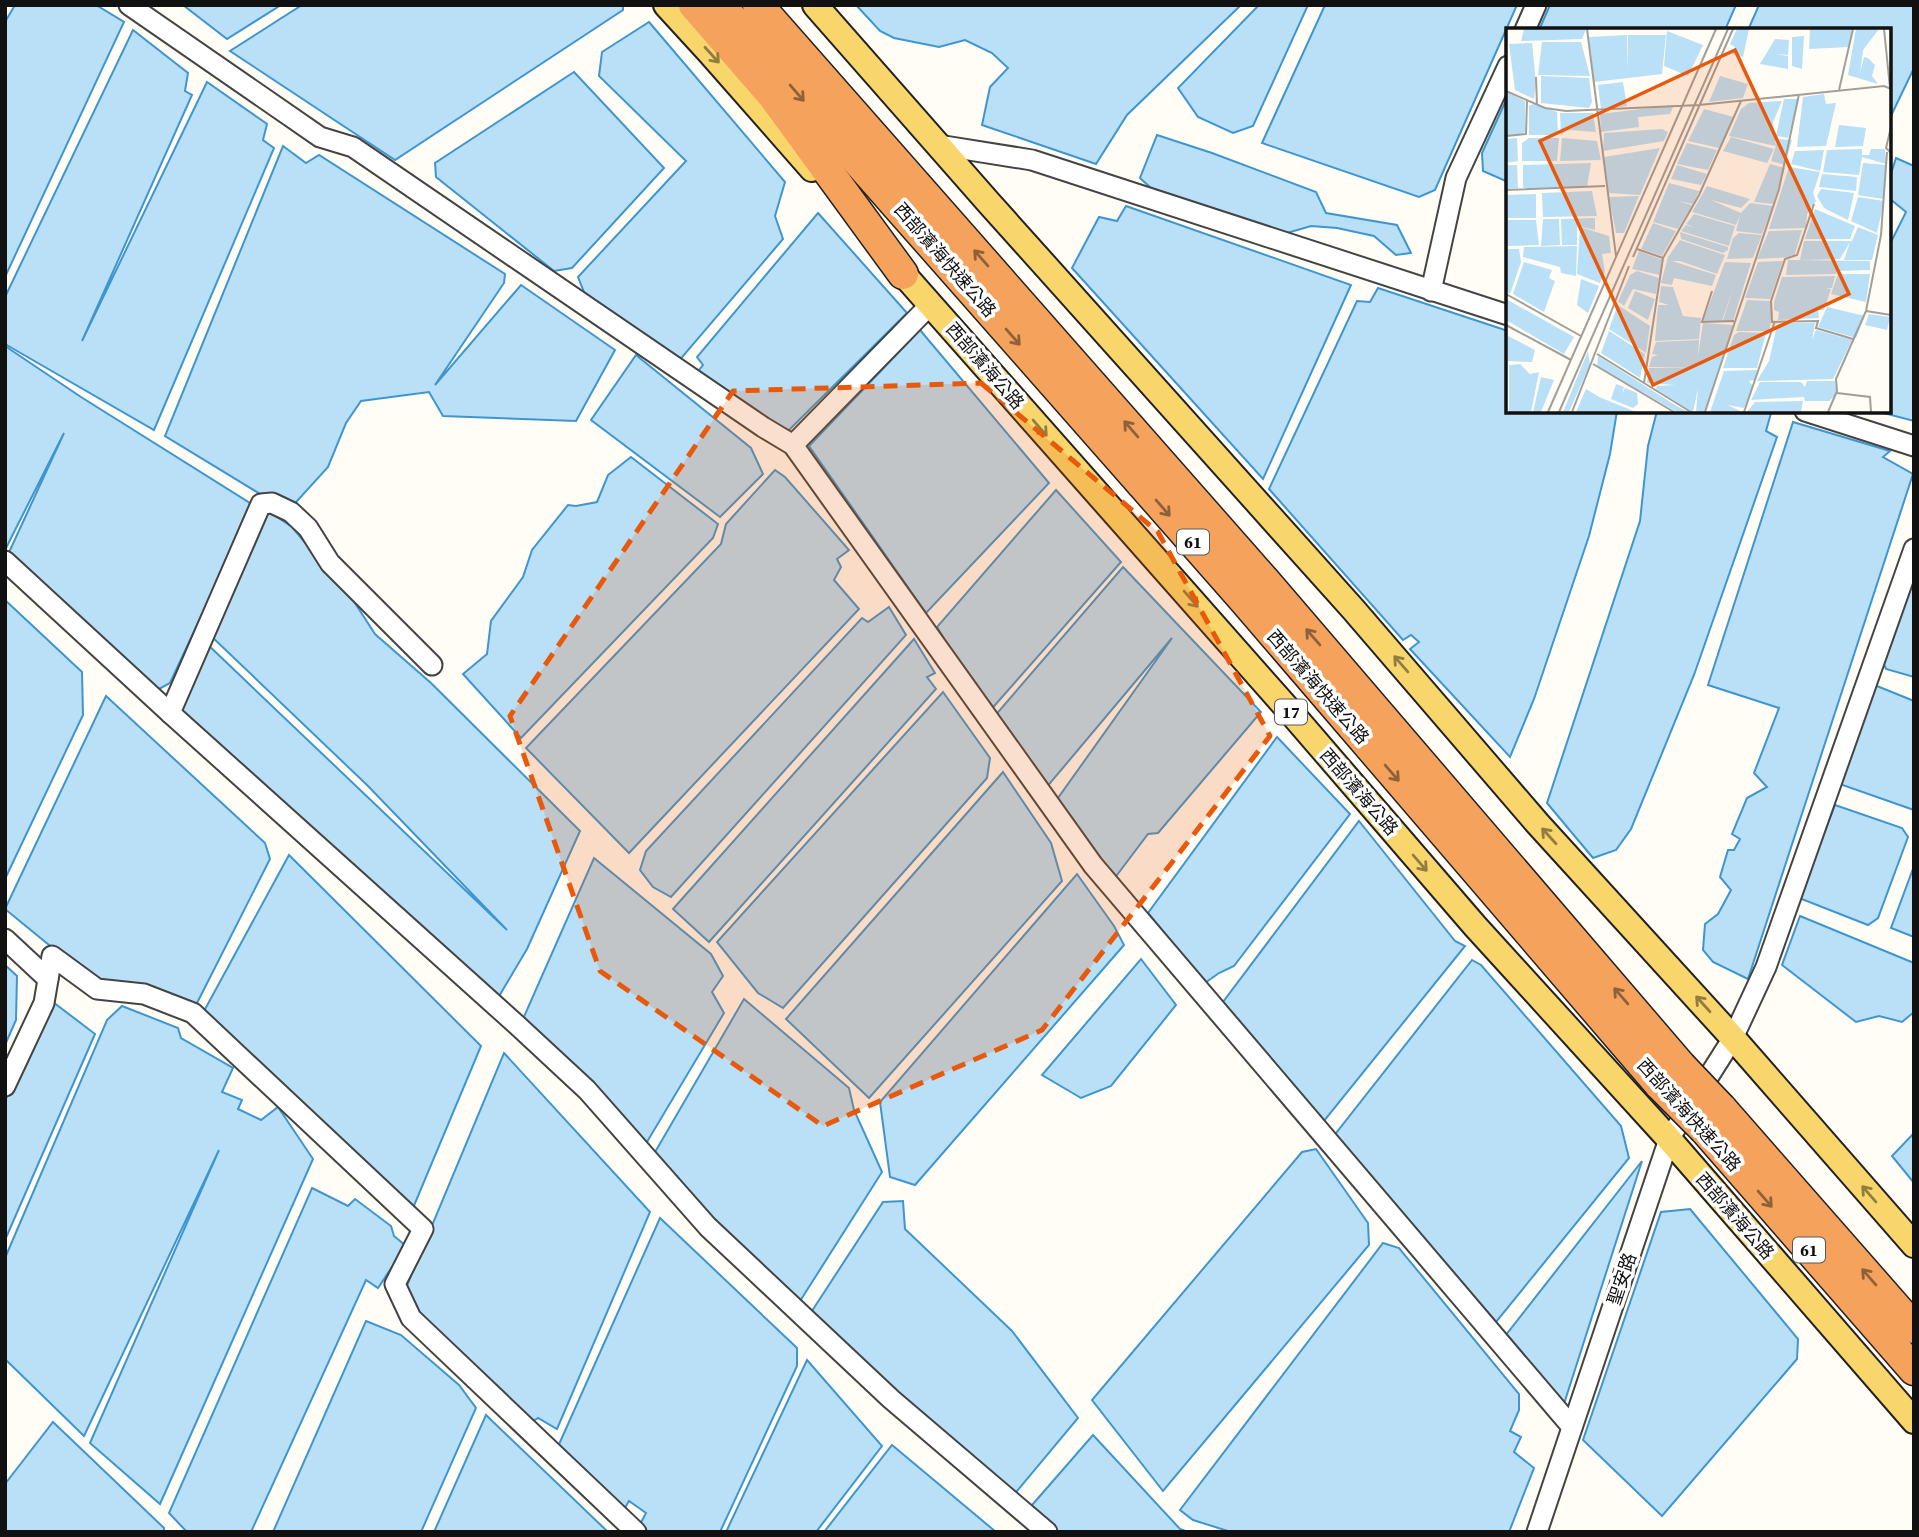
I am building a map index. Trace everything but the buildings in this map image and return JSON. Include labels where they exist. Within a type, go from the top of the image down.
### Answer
[{"type":"highway","points":[[694,5],[773,96],[903,274]]},
{"type":"highway","name":"西部濱海快速公路","points":[[720,5],[1244,600],[1671,1075],[1914,1328]]},
{"type":"highway","name":"西部濱海快速公路","points":[[758,5],[1255,571],[1671,1075]]},
{"type":"highway","name":"西部濱海快速公路","points":[[1712,1119],[1914,1370]]},
{"type":"main road","name":"西部濱海公路","points":[[666,5],[1278,698],[1475,926],[1669,1139],[1914,1421]]},
{"type":"main road","points":[[815,5],[1344,598],[1538,824],[1733,1038],[1914,1245]]},
{"type":"street","points":[[130,5],[320,137],[352,147],[793,445],[1093,865],[1572,1427]]},
{"type":"street","points":[[1526,28],[1536,5]]},
{"type":"street","points":[[1431,290],[1456,178],[1506,70]]},
{"type":"street","points":[[938,145],[1032,159],[1506,314]]},
{"type":"street","points":[[793,445],[931,304]]},
{"type":"street","points":[[1811,413],[1914,446]]},
{"type":"street","points":[[170,713],[261,504],[272,503],[291,513],[308,528],[330,563],[432,665]]},
{"type":"street","name":"聖安路","points":[[1537,1532],[1669,1139],[1733,1038],[1766,967],[1914,549]]},
{"type":"street","points":[[5,561],[587,1090],[708,1227],[891,1399],[1046,1532]]},
{"type":"street","points":[[5,939],[48,979]]},
{"type":"street","points":[[5,1086],[44,1003],[52,956],[97,989],[144,994],[193,1013],[423,1229],[395,1284],[411,1318],[636,1532]]},
{"type":"highlighted area","points":[[981,383],[1158,532],[1270,736],[1042,1030],[823,1126],[600,971],[510,716],[733,391]]},
{"type":"water","points":[[15,5],[96,5],[124,22],[5,277],[5,22]]},
{"type":"water","points":[[183,5],[281,5],[227,39]]},
{"type":"water","points":[[302,5],[623,5],[623,10],[395,160],[230,51]]},
{"type":"water","points":[[856,5],[1241,5],[1127,115],[1096,164],[982,125],[990,87],[1008,68],[992,53],[965,40],[939,47],[894,38],[880,31]]},
{"type":"water","points":[[1259,5],[1308,5],[1253,126],[1233,133],[1198,117],[1178,88]]},
{"type":"water","points":[[1325,5],[1517,5],[1435,190],[1419,197],[1262,143]]},
{"type":"water","points":[[1550,5],[1736,5],[1726,28],[1540,28]]},
{"type":"water","points":[[1759,5],[1914,5],[1914,68],[1891,116],[1891,28],[1749,28]]},
{"type":"water","points":[[649,22],[785,182],[775,216],[783,239],[678,362],[584,292],[578,277],[686,161],[599,76],[602,52]]},
{"type":"water","points":[[133,30],[188,73],[185,91],[192,95],[82,341],[207,82],[267,124],[263,140],[274,148],[154,430],[5,344],[5,297]]},
{"type":"water","points":[[574,72],[664,168],[572,268],[554,271],[436,177],[435,163]]},
{"type":"water","points":[[1506,100],[1506,181],[1483,171],[1482,153]]},
{"type":"water","points":[[1157,135],[1316,192],[1326,213],[1397,225],[1411,253],[1396,255],[1374,236],[1337,228],[1311,226],[1287,233],[1151,188],[1140,178]]},
{"type":"water","points":[[283,146],[306,163],[319,155],[505,274],[504,283],[435,385],[521,285],[615,350],[576,421],[443,416],[429,392],[361,401],[346,423],[328,467],[288,511],[165,436]]},
{"type":"water","points":[[1896,158],[1914,166],[1914,421],[1884,413],[1891,413],[1891,242],[1906,212],[1891,200],[1891,174]]},
{"type":"water","points":[[1126,206],[1351,285],[1263,479],[1072,268],[1099,217],[1117,221]]},
{"type":"water","points":[[818,213],[907,313],[781,438],[695,375],[703,365],[697,357]]},
{"type":"water","points":[[1378,288],[1506,330],[1506,413],[1617,413],[1610,454],[1589,536],[1534,699],[1510,757],[1410,649],[1419,642],[1411,635],[1403,640],[1269,489],[1357,301],[1370,302]]},
{"type":"water","points":[[920,330],[1049,483],[926,613],[809,446]]},
{"type":"water","points":[[5,346],[253,505],[170,683],[150,694],[5,561],[64,433],[5,550]]},
{"type":"water","points":[[636,355],[751,448],[763,474],[720,517],[591,420]]},
{"type":"water","points":[[1656,413],[1771,413],[1766,431],[1777,437],[1694,675],[1631,829],[1616,850],[1593,858],[1547,803],[1640,521],[1648,446]]},
{"type":"water","points":[[1793,422],[1890,451],[1883,457],[1913,474],[1748,979],[1713,962],[1703,950],[1705,924],[1718,914],[1731,890],[1720,877],[1728,850],[1734,850],[1740,839],[1732,834],[1747,798],[1767,787],[1754,773],[1779,708],[1708,685]]},
{"type":"water","points":[[631,457],[718,524],[713,538],[521,738],[463,674],[487,654],[491,621],[523,577],[532,550],[568,505],[597,502],[608,475]]},
{"type":"water","points":[[775,470],[785,477],[849,550],[837,559],[841,567],[834,580],[859,609],[629,853],[526,748],[721,544],[726,524]]},
{"type":"water","points":[[1056,490],[1121,562],[988,713],[937,627]]},
{"type":"water","points":[[268,511],[292,527],[353,600],[375,634],[431,683],[580,831],[527,949],[498,998],[175,708],[206,643],[507,930],[367,785],[211,636]]},
{"type":"water","points":[[1123,567],[1261,712],[1158,833],[1148,834],[1114,879],[1053,805],[1172,638],[1046,788],[993,718]]},
{"type":"water","points":[[1914,568],[1914,677],[1886,669],[1881,658]]},
{"type":"water","points":[[5,600],[82,672],[83,715],[5,879]]},
{"type":"water","points":[[889,607],[906,635],[671,897],[653,887],[640,870],[646,851],[862,618],[868,622]]},
{"type":"water","points":[[914,639],[935,673],[927,677],[936,689],[709,942],[673,909]]},
{"type":"water","points":[[1867,682],[1914,701],[1914,810],[1831,781]]},
{"type":"water","points":[[943,692],[990,758],[987,778],[783,1008],[758,993],[717,942]]},
{"type":"water","points":[[106,696],[265,843],[270,859],[195,1007],[98,985],[5,909]]},
{"type":"water","points":[[1277,737],[1350,814],[1234,966],[1205,983],[1148,913]]},
{"type":"water","points":[[1003,772],[1051,843],[1062,881],[869,1098],[786,1019]]},
{"type":"water","points":[[1835,805],[1902,828],[1908,837],[1878,918],[1868,925],[1799,898]]},
{"type":"water","points":[[1359,821],[1455,941],[1465,946],[1324,1121],[1223,1002]]},
{"type":"water","points":[[289,855],[481,1046],[413,1208],[204,1011]]},
{"type":"water","points":[[594,858],[711,954],[723,976],[712,992],[724,1013],[641,1152],[519,1028]]},
{"type":"water","points":[[1914,866],[1914,937],[1891,928]]},
{"type":"water","points":[[1077,874],[1114,926],[1124,945],[915,1185],[890,1177],[880,1102]]},
{"type":"water","points":[[1800,916],[1914,963],[1914,1012],[1902,1022],[1879,1016],[1856,1022],[1782,965]]},
{"type":"water","points":[[1141,959],[1176,1005],[1111,1086],[1081,1098],[1042,1075]]},
{"type":"water","points":[[1472,960],[1481,965],[1621,1126],[1629,1158],[1492,1327],[1333,1137]]},
{"type":"water","points":[[5,965],[17,976],[16,1020],[5,1045]]},
{"type":"water","points":[[49,999],[95,1034],[5,1240],[5,1101]]},
{"type":"water","points":[[744,999],[849,1088],[854,1110],[882,1172],[795,1309],[651,1159]]},
{"type":"water","points":[[122,1006],[178,1028],[181,1038],[233,1068],[222,1092],[242,1100],[238,1109],[261,1120],[278,1107],[313,1159],[160,1504],[90,1443],[219,1150],[84,1436],[5,1359],[5,1258],[107,1020]]},
{"type":"water","points":[[504,1053],[650,1212],[557,1429],[538,1418],[526,1426],[403,1295]]},
{"type":"water","points":[[1914,1133],[1914,1183],[1892,1156]]},
{"type":"water","points":[[1316,1149],[1368,1223],[1369,1245],[1163,1491],[1092,1400],[1302,1152]]},
{"type":"water","points":[[1642,1161],[1562,1410],[1502,1340]]},
{"type":"water","points":[[312,1188],[348,1206],[355,1199],[391,1226],[394,1236],[406,1246],[378,1288],[366,1280],[251,1532],[187,1532],[169,1513]]},
{"type":"water","points":[[903,1201],[905,1229],[1012,1331],[1078,1418],[1007,1503],[808,1317],[883,1202]]},
{"type":"water","points":[[1690,1209],[1798,1339],[1797,1359],[1662,1516],[1583,1440],[1661,1212]]},
{"type":"water","points":[[660,1218],[797,1348],[797,1366],[720,1532],[636,1532],[646,1513],[629,1501],[619,1518],[552,1460]]},
{"type":"water","points":[[1383,1243],[1399,1248],[1519,1394],[1519,1410],[1510,1431],[1521,1437],[1514,1452],[1534,1468],[1509,1532],[1231,1532],[1193,1520],[1180,1510]]},
{"type":"water","points":[[366,1321],[401,1335],[459,1385],[476,1408],[421,1532],[273,1532]]},
{"type":"water","points":[[807,1360],[882,1446],[816,1532],[726,1532]]},
{"type":"water","points":[[486,1415],[608,1532],[434,1532]]},
{"type":"water","points":[[53,1422],[164,1528],[164,1532],[5,1532],[5,1484]]},
{"type":"water","points":[[1093,1435],[1180,1529],[1188,1532],[1049,1532],[1026,1512]]},
{"type":"water","points":[[892,1445],[996,1532],[824,1532]]}]
